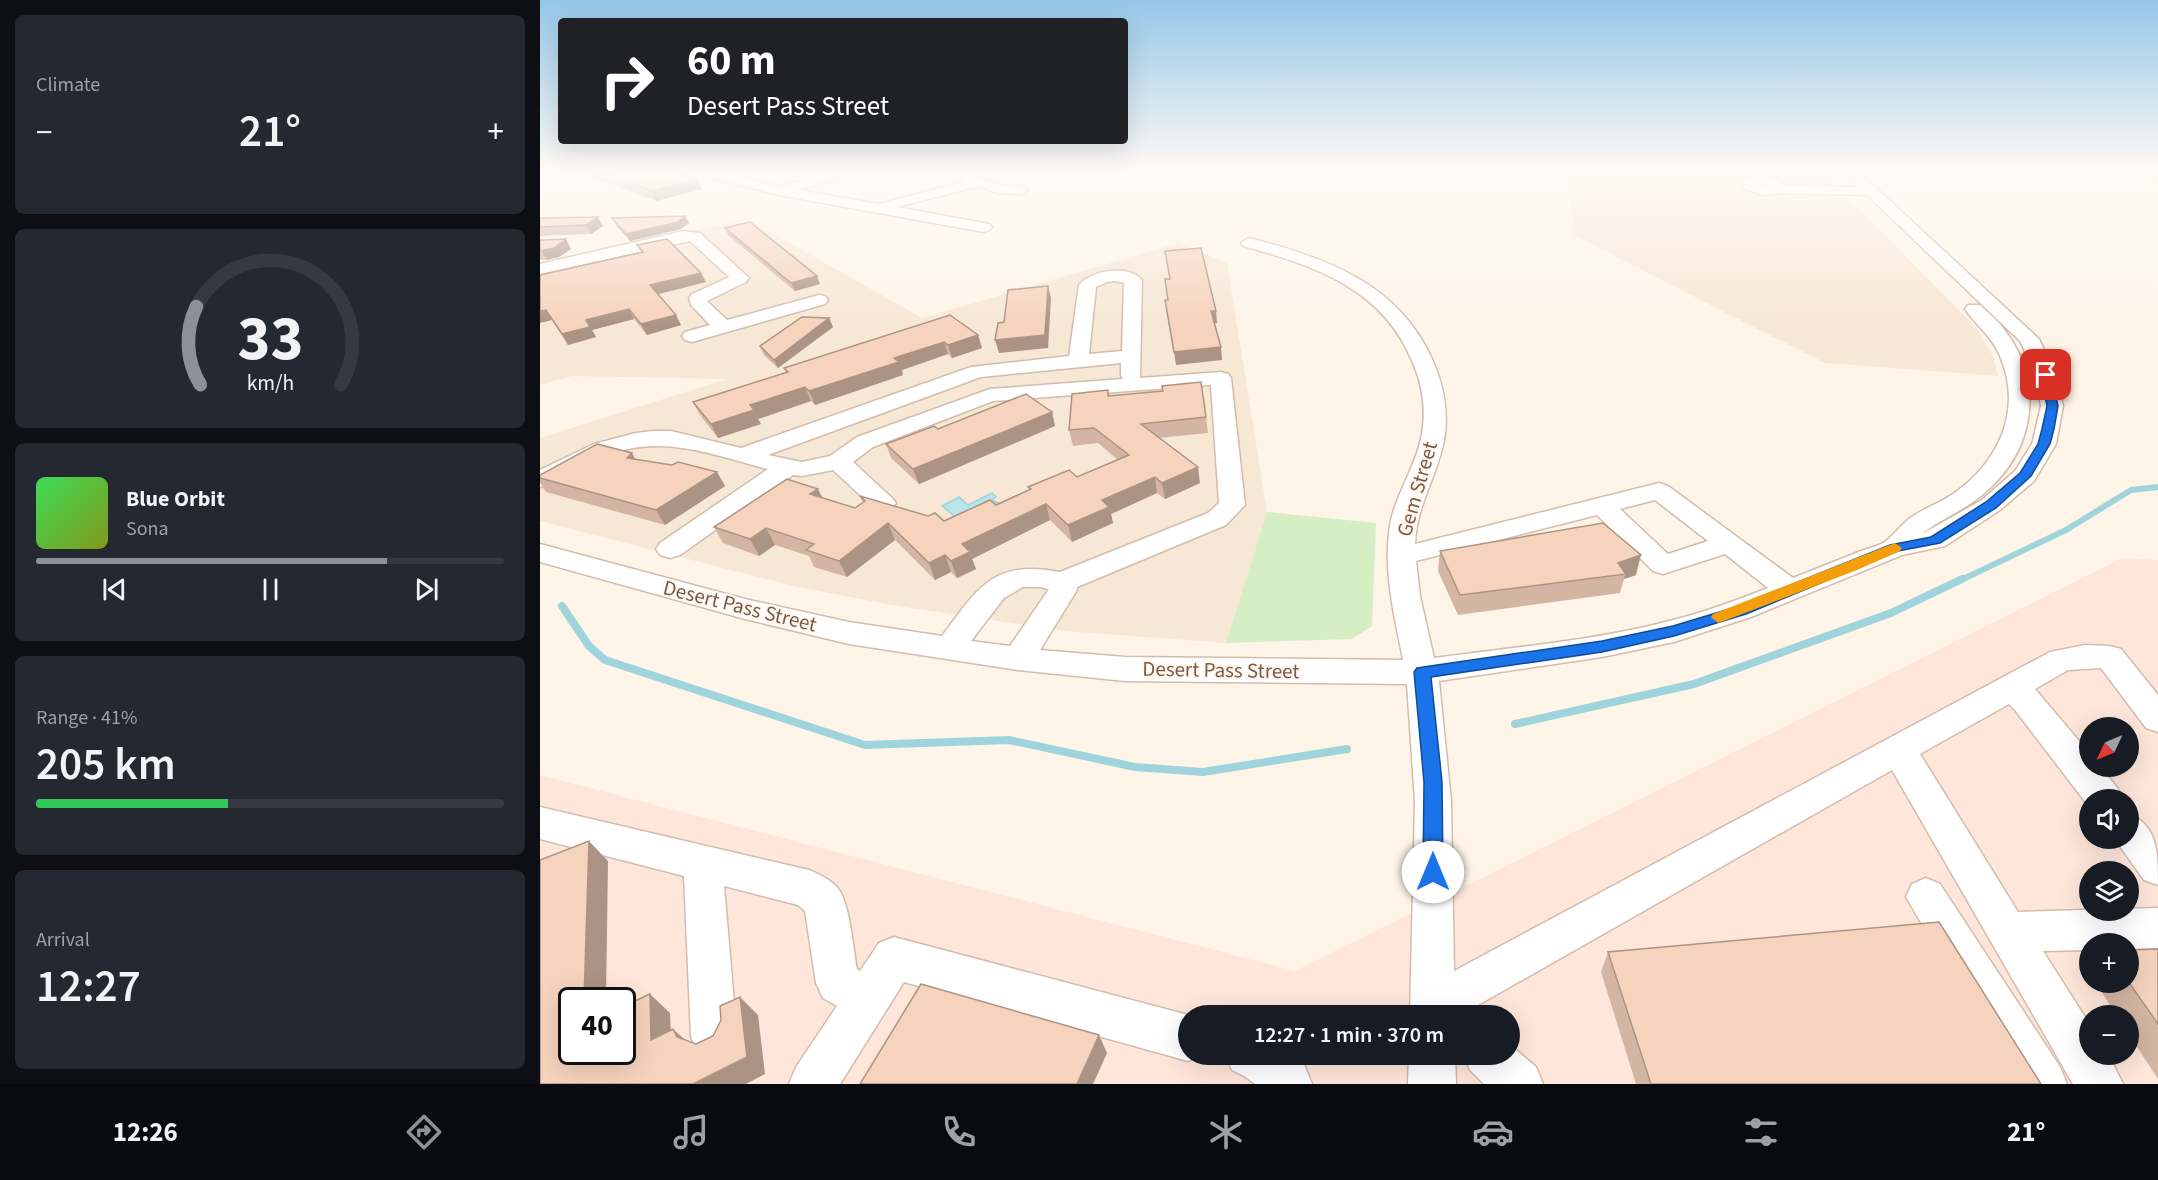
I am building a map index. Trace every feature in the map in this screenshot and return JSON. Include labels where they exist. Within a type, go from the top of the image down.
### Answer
[{"type":"street","points":[[970,224],[984,226]]},
{"type":"street","name":"Desert Pass Street","points":[[1894,224],[1996,331],[2014,364],[2020,385],[2020,417],[2014,440],[2000,464],[1963,499],[1915,526],[1895,548]]},
{"type":"street","name":"Desert Pass Street","points":[[548,564],[849,633],[1018,659],[1125,669],[1422,672],[1602,646],[1674,631],[1741,610],[1895,548],[1935,540],[1991,505],[2025,476],[2044,444],[2052,406],[2046,375],[2029,339],[1900,224]]},
{"type":"street","points":[[540,269],[617,246],[690,235],[740,279],[698,298],[697,301],[723,327]]},
{"type":"street","points":[[584,242],[617,246]]},
{"type":"street","name":"Gem Street","points":[[1249,243],[1312,260],[1367,288],[1404,326],[1421,356],[1433,392],[1433,438],[1424,470],[1408,508],[1402,531],[1401,556],[1406,610],[1422,672],[1433,782],[1436,1005]]},
{"type":"street","points":[[540,278],[623,258],[617,246]]},
{"type":"street","points":[[1078,361],[1088,285],[1093,281],[1111,276],[1128,277],[1133,280],[1131,385]]},
{"type":"street","points":[[692,336],[819,300]]},
{"type":"street","points":[[1996,331],[2022,332]]},
{"type":"street","points":[[742,456],[978,371],[1131,356]]},
{"type":"street","points":[[540,480],[593,452],[652,436],[671,438],[802,469],[838,462],[864,442],[990,395],[1221,378],[1233,505],[1217,519],[1062,582],[1041,575],[1016,578],[1000,585],[986,597],[949,649]]},
{"type":"street","points":[[838,462],[883,503]]},
{"type":"street","points":[[670,549],[788,467]]},
{"type":"street","points":[[1401,556],[1659,492],[1791,591]]},
{"type":"street","points":[[1603,506],[1663,565],[1729,544]]},
{"type":"street","points":[[1018,659],[1063,590],[1062,582]]},
{"type":"street","points":[[1448,1005],[2061,660],[2085,656],[2110,657],[2158,719]]},
{"type":"street","points":[[2011,688],[2027,701],[2096,789]]},
{"type":"street","points":[[1899,750],[2099,1084]]},
{"type":"street","points":[[540,823],[809,889],[824,902],[838,983],[867,997]]},
{"type":"street","points":[[2139,844],[2158,867]]},
{"type":"street","points":[[703,863],[714,1037]]},
{"type":"street","points":[[1926,897],[2043,1084]]},
{"type":"street","points":[[2008,932],[2158,928]]},
{"type":"street","points":[[813,1084],[894,958],[1178,1035]]},
{"type":"street","points":[[1268,1065],[1286,1079],[1288,1084]]},
{"type":"street","points":[[1432,1065],[1432,1084]]},
{"type":"street","points":[[1498,1065],[1519,1084]]},
{"type":"shaded area","points":[[726,224],[742,224],[762,227],[922,318],[1178,243],[1227,263],[1267,512],[1226,643],[1065,631],[897,606],[793,586],[540,521],[540,438],[727,379],[572,376],[540,385],[540,265]]},
{"type":"shaded area","points":[[1573,224],[1874,224],[1976,328],[1993,356],[1998,376],[1825,363],[1575,236]]},
{"type":"shaded area","points":[[2122,558],[2158,560],[2158,1084],[540,1084],[540,775],[1295,971]]},
{"type":"green space","points":[[1267,512],[1376,523],[1372,626],[1352,639],[1226,643]]},
{"type":"water","points":[[992,493],[996,497],[992,500],[1003,505],[963,523],[942,506],[959,497],[968,505]]},
{"type":"building","points":[[540,224],[588,224],[586,225],[540,227]]},
{"type":"building","points":[[617,224],[671,224],[626,234]]},
{"type":"building","points":[[752,224],[817,276],[791,283],[725,228]]},
{"type":"building","points":[[566,239],[554,248],[540,251],[540,240]]},
{"type":"building","points":[[667,239],[701,273],[650,285],[676,315],[641,324],[629,309],[586,320],[590,327],[562,334],[546,310],[540,311],[540,275],[643,252],[637,245]]},
{"type":"building","points":[[1201,248],[1216,311],[1211,311],[1221,347],[1174,352],[1165,300],[1168,300],[1165,279],[1170,279],[1165,251]]},
{"type":"building","points":[[1048,286],[1045,335],[995,340],[998,323],[1004,322],[1008,290]]},
{"type":"building","points":[[950,315],[978,335],[948,345],[944,342],[894,358],[899,362],[809,391],[805,387],[750,405],[754,410],[711,424],[693,402],[788,372],[784,368]]},
{"type":"building","points":[[802,317],[829,318],[774,360],[760,346]]},
{"type":"building","points":[[1201,382],[1206,417],[1141,424],[1198,467],[1162,483],[1155,477],[1102,500],[1109,507],[1068,525],[1046,504],[962,544],[970,552],[951,561],[945,555],[929,563],[888,523],[839,561],[806,550],[814,544],[766,528],[750,539],[714,527],[787,479],[818,489],[810,494],[855,508],[865,501],[860,496],[928,516],[935,513],[944,521],[990,500],[996,505],[1031,489],[1028,487],[1069,470],[1077,477],[1129,455],[1094,428],[1069,430],[1072,394],[1108,390],[1108,396],[1163,391],[1162,386]]},
{"type":"building","points":[[1026,394],[1052,412],[913,469],[886,444],[934,426],[938,429]]},
{"type":"building","points":[[597,444],[632,453],[627,458],[672,465],[678,462],[717,472],[656,510],[540,478],[540,475]]},
{"type":"building","points":[[1603,523],[1641,555],[1618,563],[1626,574],[1460,595],[1440,551]]},
{"type":"building","points":[[589,841],[584,987],[558,987],[558,1065],[636,1065],[636,1000],[650,994],[651,1040],[673,1029],[677,1037],[696,1044],[713,1036],[721,1020],[720,1006],[740,997],[747,1057],[693,1084],[540,1084],[540,860]]},
{"type":"building","points":[[1939,922],[2041,1084],[1651,1084],[1608,952]]},
{"type":"building","points":[[2158,949],[2158,1024],[2136,993],[2139,993],[2139,950]]},
{"type":"building","points":[[921,984],[1099,1035],[1077,1084],[860,1084]]},
{"type":"waterway","points":[[1959,581],[2066,530],[2131,490],[2158,487]]},
{"type":"waterway","points":[[1515,724],[1694,684],[1891,613],[1962,579]]},
{"type":"waterway","points":[[562,606],[589,646],[605,660],[865,745],[1009,740],[1135,767],[1203,772],[1347,749]]},
{"type":"slow traffic","points":[[1718,617],[1852,567],[1895,548]]},
{"type":"route","points":[[1433,872],[1433,782],[1422,672],[1602,646],[1674,631],[1741,610],[1895,548],[1935,540],[1991,505],[2025,476],[2044,444],[2048,429],[2052,406],[2046,375]]}]
